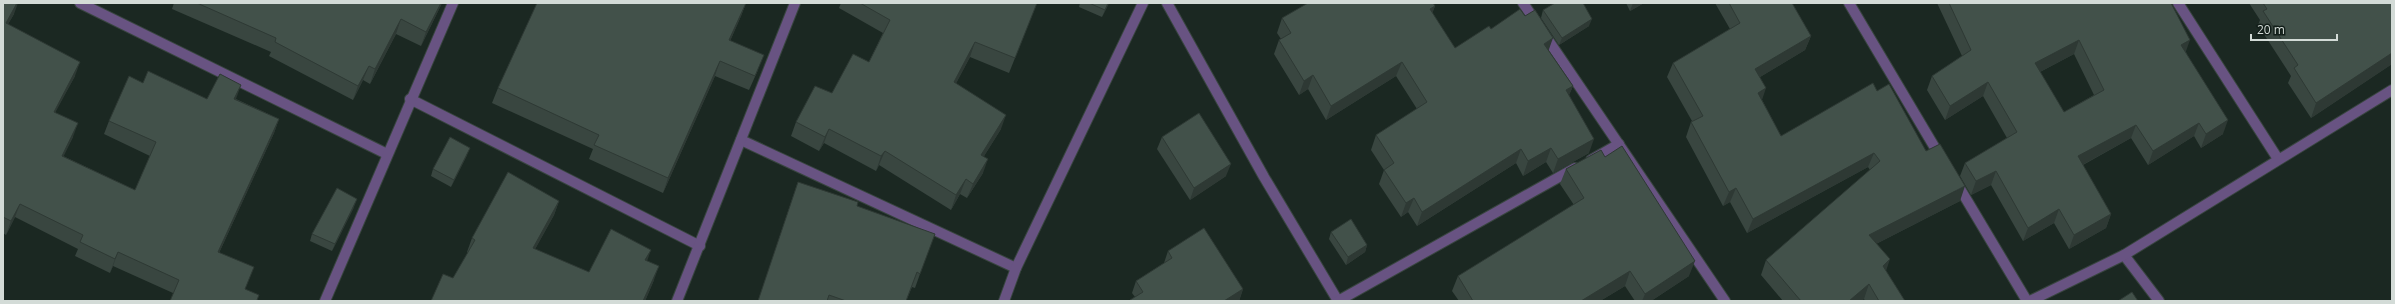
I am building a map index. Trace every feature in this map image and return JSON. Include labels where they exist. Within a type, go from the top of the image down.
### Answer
[{"type":"street","points":[[80,3],[387,154]]},
{"type":"street","points":[[325,301],[410,99],[453,3]]},
{"type":"street","points":[[677,301],[795,3]]},
{"type":"street","points":[[1004,301],[1016,268],[1143,3]]},
{"type":"street","points":[[1167,3],[1264,177],[1338,301],[1619,144]]},
{"type":"street","points":[[1523,3],[1725,301]]},
{"type":"street","points":[[1849,3],[2028,301],[2124,255],[2278,158],[2392,90]]},
{"type":"street","points":[[2178,3],[2278,158]]},
{"type":"street","points":[[410,99],[700,246]]},
{"type":"street","points":[[741,140],[1016,268]]},
{"type":"street","points":[[2124,255],[2158,301]]},
{"type":"building","points":[[3,3],[17,3],[6,23],[80,62],[54,112],[78,123],[62,156],[135,190],[156,142],[109,121],[129,76],[143,83],[148,71],[207,99],[220,74],[241,85],[234,99],[279,119],[218,252],[254,267],[245,289],[259,295],[257,300],[260,301],[170,301],[179,280],[118,252],[115,259],[80,242],[83,235],[20,204],[11,221],[3,217]]},
{"type":"building","points":[[197,3],[441,3],[426,32],[401,19],[375,69],[369,66],[358,86],[275,42],[276,38]]},
{"type":"building","points":[[537,3],[746,3],[729,40],[764,55],[755,76],[720,61],[668,178],[594,145],[599,135],[498,88]]},
{"type":"building","points":[[860,3],[1037,3],[1015,58],[975,42],[954,82],[1006,115],[981,155],[988,159],[973,184],[966,179],[956,195],[885,151],[881,156],[829,129],[825,137],[796,122],[815,86],[832,93],[853,54],[869,62],[890,20]]},
{"type":"building","points":[[1089,3],[1108,3],[1105,10]]},
{"type":"building","points":[[1308,3],[1433,3],[1435,6],[1430,9],[1455,48],[1489,26],[1491,29],[1520,9],[1525,16],[1535,10],[1553,38],[1544,44],[1573,86],[1566,90],[1594,139],[1558,159],[1551,148],[1528,161],[1521,149],[1422,212],[1414,198],[1406,203],[1384,170],[1394,163],[1376,135],[1427,102],[1402,62],[1331,106],[1313,75],[1304,81],[1279,40],[1291,33],[1282,18]]},
{"type":"building","points":[[1555,3],[1583,3],[1592,19],[1562,38],[1543,10]]},
{"type":"building","points":[[1729,3],[1792,3],[1811,36],[1755,69],[1766,88],[1758,93],[1781,136],[1873,83],[1877,91],[1889,84],[1926,151],[1940,144],[1965,186],[1869,235],[1890,259],[1883,266],[1905,301],[1879,301],[1869,284],[1849,301],[1801,301],[1766,260],[1880,161],[1874,153],[1753,219],[1736,188],[1729,192],[1691,122],[1703,116],[1673,63],[1740,23]]},
{"type":"building","points":[[1949,3],[2171,3],[2190,40],[2181,45],[2228,120],[2206,134],[2199,123],[2153,151],[2136,125],[2078,156],[2111,214],[2074,235],[2059,209],[2028,228],[1996,171],[1976,181],[1965,163],[2017,132],[1988,82],[1950,106],[1932,76],[1971,50]],"holes":[[[2079,40],[2104,90],[2064,112],[2035,63]]]},
{"type":"building","points":[[2263,3],[2392,3],[2392,53],[2316,103],[2294,68],[2298,65],[2263,11],[2267,9]]},
{"type":"building","points":[[1199,113],[1231,164],[1194,188],[1162,137]]},
{"type":"building","points":[[450,137],[470,148],[454,180],[433,169]]},
{"type":"building","points":[[1622,146],[1695,261],[1645,294],[1630,271],[1581,301],[1473,301],[1458,276],[1584,198],[1566,169],[1601,150],[1605,157]]},
{"type":"building","points":[[508,172],[559,201],[533,248],[589,272],[611,229],[651,250],[645,260],[659,266],[643,301],[431,301],[443,274],[453,278],[475,240],[472,238]]},
{"type":"building","points":[[798,182],[858,202],[857,206],[935,234],[920,274],[917,272],[906,301],[846,301],[829,295],[827,301],[758,301]]},
{"type":"building","points":[[337,188],[357,199],[335,244],[312,234]]},
{"type":"building","points":[[1351,219],[1367,245],[1348,257],[1331,232]]},
{"type":"building","points":[[1204,228],[1243,289],[1224,301],[1130,301],[1143,292],[1136,281],[1172,258],[1168,251]]},
{"type":"building","points":[[2132,292],[2138,301],[2118,301]]}]
